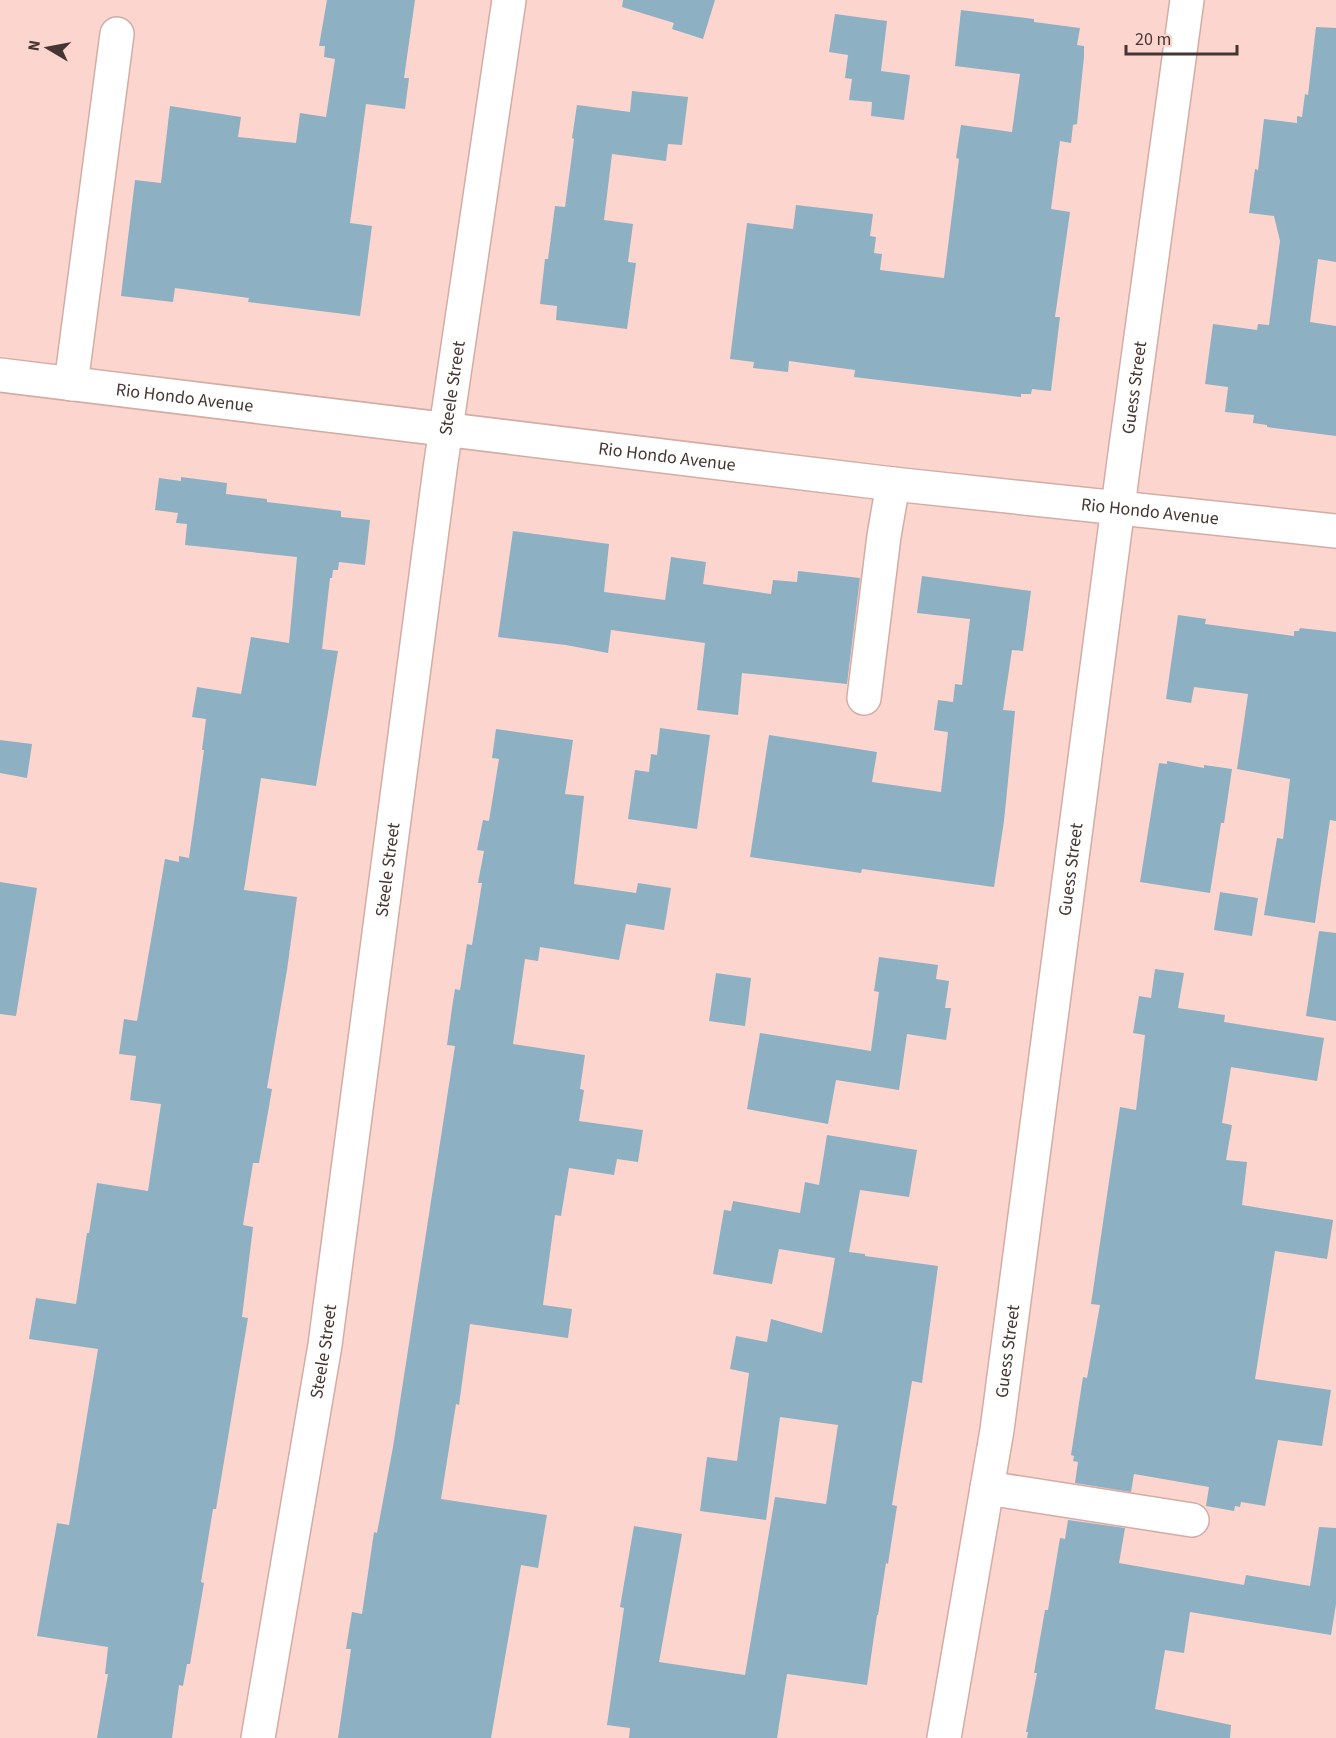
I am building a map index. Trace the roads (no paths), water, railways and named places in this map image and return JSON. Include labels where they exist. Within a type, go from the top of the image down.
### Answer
[{"type":"street","name":"Steele Street","points":[[258,1738],[326,1345],[446,431],[508,0]]},
{"type":"street","name":"Guess Street","points":[[944,1738],[999,1418],[1187,0]]},
{"type":"street","points":[[71,384],[117,34]]},
{"type":"street","name":"Rio Hondo Avenue","points":[[0,375],[893,484],[1336,531]]},
{"type":"street","points":[[864,698],[884,536],[893,484]]},
{"type":"street","points":[[987,1488],[1192,1520]]}]
